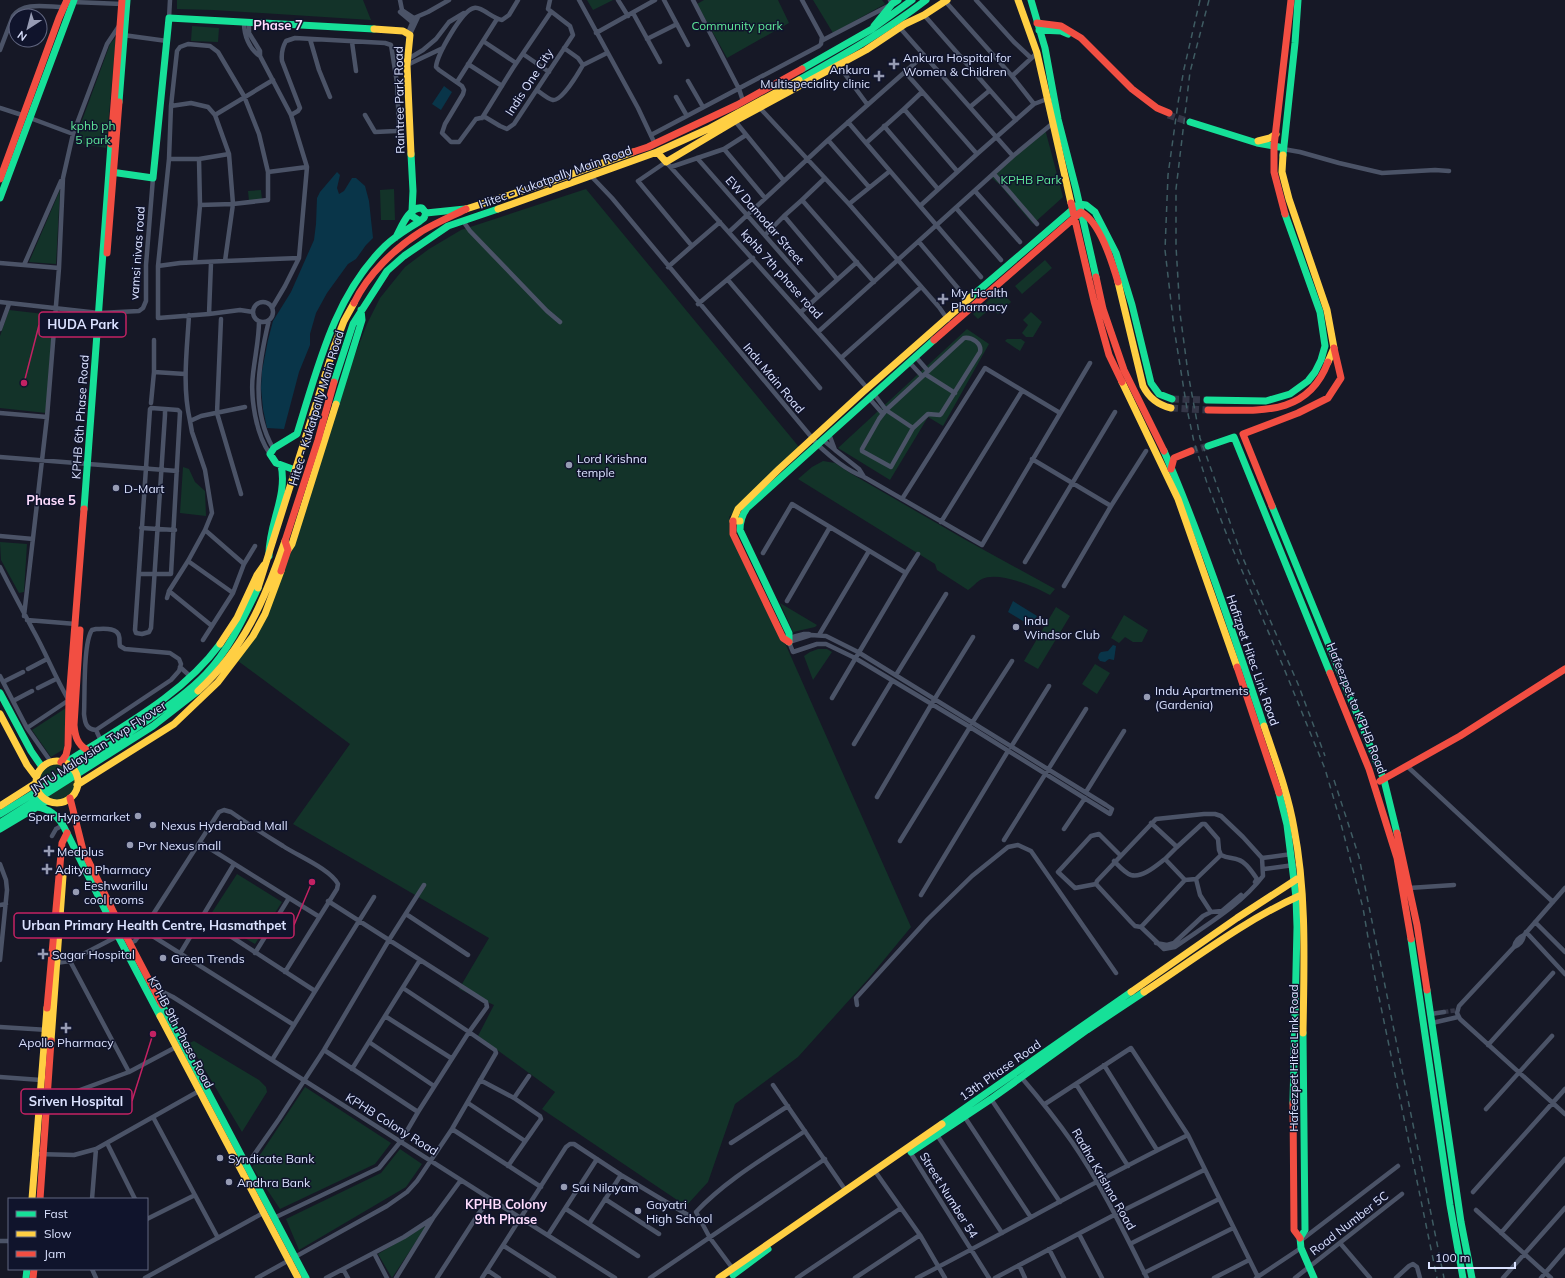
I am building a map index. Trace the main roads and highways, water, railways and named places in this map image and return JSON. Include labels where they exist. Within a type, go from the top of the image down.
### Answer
[{"type":"water","points":[[444,86],[452,92],[441,110],[432,104]]},
{"type":"water","points":[[337,172],[340,175],[337,188],[339,194],[344,191],[352,178],[356,178],[365,186],[369,201],[373,238],[356,259],[348,264],[327,293],[316,313],[310,334],[310,345],[299,372],[284,429],[267,428],[261,388],[262,371],[273,321],[291,292],[314,240],[317,198],[320,192]]},
{"type":"water","points":[[1013,601],[1037,616],[1031,626],[1008,612]]},
{"type":"water","points":[[1113,645],[1116,646],[1114,660],[1109,659],[1105,662],[1100,661],[1098,658],[1099,654],[1101,652],[1108,651]]},
{"type":"tunnel","points":[[1168,115],[1190,122]]},
{"type":"tunnel","points":[[1172,399],[1207,400]]},
{"type":"tunnel","points":[[1171,408],[1208,410]]},
{"type":"tunnel","points":[[1191,451],[1208,446]]},
{"type":"tunnel","points":[[1444,1012],[1458,1010]]},
{"type":"railway","points":[[1200,0],[1184,69],[1178,103],[1168,175],[1165,250],[1174,328],[1187,409],[1194,442],[1207,483],[1228,538],[1325,769],[1340,820],[1363,908],[1374,973],[1437,1278]]},
{"type":"railway","points":[[1209,0],[1190,72],[1176,189],[1176,246],[1180,313],[1188,373],[1200,438],[1242,556],[1298,684],[1325,756]]},
{"type":"railway","points":[[1334,780],[1359,857],[1444,1278]]},
{"type":"place","name":"Ankura Hospital for Women & Children","points":[[894,64]]},
{"type":"place","name":"Ankura Multispeciality clinic","points":[[879,76]]},
{"type":"place","name":"My Health Pharmacy","points":[[943,299]]},
{"type":"place","name":"HUDA Park","points":[[24,383]]},
{"type":"place","name":"Lord Krishna temple","points":[[569,465]]},
{"type":"place","name":"D-Mart","points":[[116,488]]},
{"type":"place","name":"Indu Windsor Club","points":[[1016,627]]},
{"type":"place","name":"Indu Apartments (Gardenia)","points":[[1147,697]]},
{"type":"place","name":"Spar Hypermarket","points":[[138,816]]},
{"type":"place","name":"Nexus Hyderabad Mall","points":[[153,825]]},
{"type":"place","name":"Pvr Nexus mall","points":[[130,845]]},
{"type":"place","name":"Medplus","points":[[49,851]]},
{"type":"place","name":"Aditya Pharmacy","points":[[47,869]]},
{"type":"place","name":"Urban Primary Health Centre, Hasmathpet","points":[[312,882]]},
{"type":"place","name":"Eeshwarillu cool rooms","points":[[76,892]]},
{"type":"place","name":"Sagar Hospital","points":[[43,954]]},
{"type":"place","name":"Green Trends","points":[[163,958]]},
{"type":"place","name":"Apollo Pharmacy","points":[[66,1028]]},
{"type":"place","name":"Sriven Hospital","points":[[153,1034]]},
{"type":"place","name":"Syndicate Bank","points":[[220,1158]]},
{"type":"place","name":"Andhra Bank","points":[[229,1182]]},
{"type":"place","name":"Sai Nilayam","points":[[564,1187]]},
{"type":"place","name":"Gayatri High School","points":[[638,1211]]},
{"type":"district","name":"Phase 7","points":[[278,25]]},
{"type":"district","name":"Phase 5","points":[[51,500]]},
{"type":"district","name":"KPHB Colony 9th Phase","points":[[506,1212]]},
{"type":"park label","name":"Community park","points":[[737,25]]},
{"type":"park label","name":"kphb ph 5 park","points":[[93,132]]},
{"type":"park label","name":"KPHB Park","points":[[1031,179]]}]
